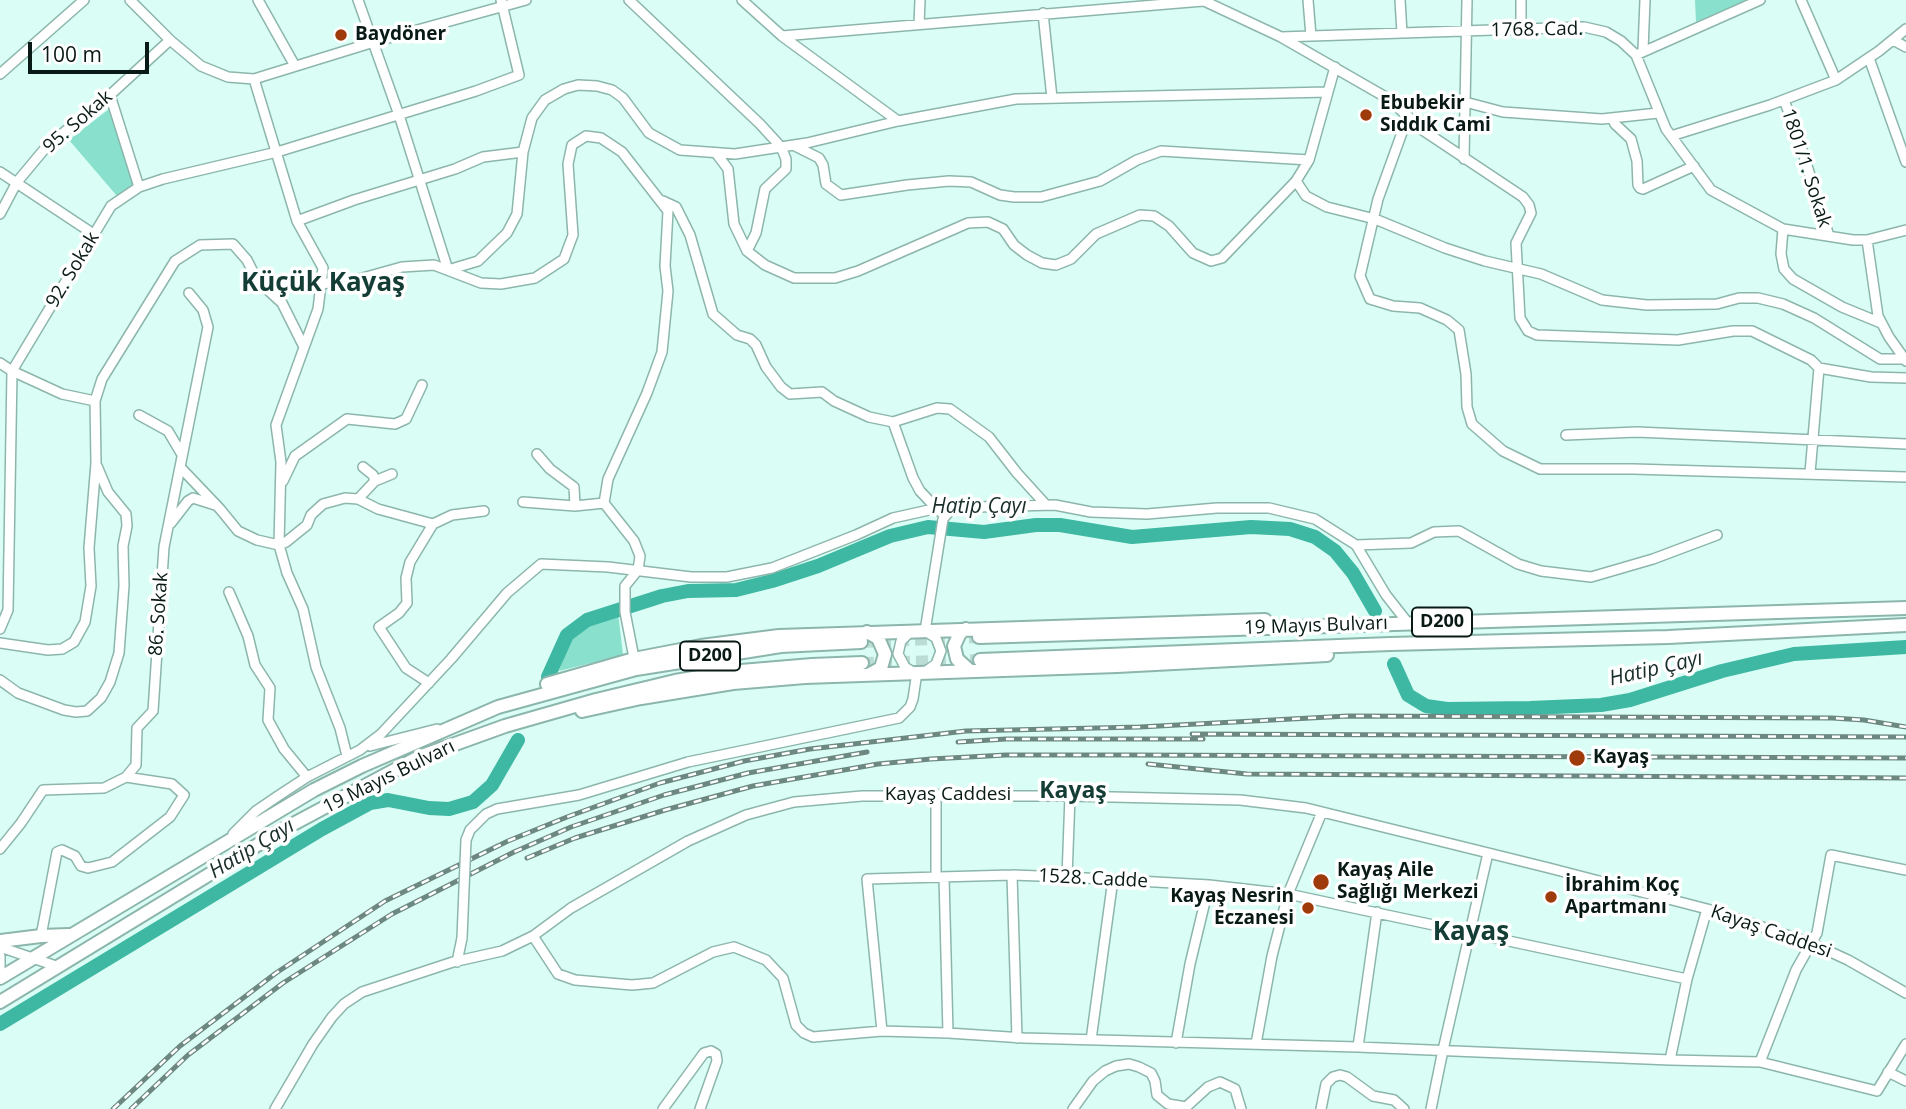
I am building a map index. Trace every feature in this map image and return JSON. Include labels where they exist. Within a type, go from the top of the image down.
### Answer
[{"type":"highway","name":"19 Mayıs Bulvarı","points":[[979,637],[1906,606]]},
{"type":"highway","points":[[864,637],[911,631],[1275,620],[1307,621],[1332,626]]},
{"type":"highway","name":"19 Mayıs Bulvarı","points":[[980,660],[1382,644],[1668,637],[1859,627],[1906,628]]},
{"type":"highway","points":[[966,629],[960,633],[954,646],[957,659],[969,670]]},
{"type":"highway","points":[[480,714],[495,704],[533,689],[701,646],[779,636],[878,638],[885,654],[881,668],[866,669]]},
{"type":"highway","name":"19 Mayıs Bulvarı","points":[[0,1002],[282,830],[328,805],[419,757],[532,718],[733,683],[866,669],[919,672],[1143,665],[1345,654],[1382,644]]},
{"type":"highway","name":"19 Mayıs Bulvarı","points":[[0,976],[314,790],[449,726],[561,684]]},
{"type":"highway","points":[[0,944],[41,936],[73,935]]},
{"type":"street","points":[[0,74],[84,0]]},
{"type":"street","points":[[130,0],[201,66],[228,77],[254,79],[502,3],[526,0]]},
{"type":"street","points":[[258,0],[295,66]]},
{"type":"street","points":[[358,0],[421,180],[449,270]]},
{"type":"street","points":[[629,0],[781,147],[786,159],[786,169],[765,189],[756,233],[747,251]]},
{"type":"street","points":[[742,0],[782,36],[898,121]]},
{"type":"street","points":[[919,24],[920,0]]},
{"type":"street","points":[[782,36],[1203,0]]},
{"type":"street","name":"1768. Cad.","points":[[1203,0],[1281,37],[1584,27],[1606,32],[1640,52]]},
{"type":"street","points":[[1308,0],[1311,36]]},
{"type":"street","points":[[1400,0],[1402,33]]},
{"type":"street","points":[[1464,159],[1467,0]]},
{"type":"street","points":[[1521,0],[1521,29]]},
{"type":"street","points":[[1645,0],[1640,52],[1658,113],[1671,136],[1712,190],[1783,229],[1867,240],[1906,230]]},
{"type":"street","points":[[1640,52],[1760,0]]},
{"type":"street","points":[[1801,0],[1836,80]]},
{"type":"street","name":"92. Sokak","points":[[12,372],[111,206],[139,187],[163,179],[276,152],[519,75],[502,3]]},
{"type":"street","points":[[1043,13],[1052,98]]},
{"type":"street","points":[[1671,136],[1784,100],[1836,80],[1906,29]]},
{"type":"street","points":[[1281,37],[1389,99],[1421,130],[1523,197],[1531,213],[1516,243],[1520,318],[1528,331],[1536,335],[1678,340],[1733,331],[1752,331],[1811,360],[1819,368],[1871,377],[1906,378]]},
{"type":"street","name":"95. Sokak","points":[[0,214],[18,182],[47,146],[170,40]]},
{"type":"street","points":[[1893,40],[1906,47]]},
{"type":"street","points":[[1868,58],[1906,162]]},
{"type":"street","points":[[716,153],[729,169],[734,224],[747,251],[765,265],[794,278],[835,278],[858,271],[948,230],[968,223],[988,222],[1003,229],[1014,245],[1027,255],[1042,263],[1056,265],[1071,259],[1096,234],[1140,215],[1154,216],[1169,226],[1193,253],[1211,261],[1222,258],[1296,181],[1309,160],[1335,67]]},
{"type":"street","points":[[254,79],[297,221],[323,268],[318,309],[276,425],[281,462],[279,545],[303,609],[316,667],[340,728],[347,756]]},
{"type":"street","points":[[449,270],[478,261],[507,233],[517,214],[523,152],[532,118],[540,106],[557,92],[578,85],[597,86],[623,97],[649,133],[680,150],[735,154],[794,145],[898,121],[1016,99],[1328,92]]},
{"type":"street","points":[[110,94],[139,187]]},
{"type":"street","name":"1801/1. Sokak","points":[[1784,100],[1829,236]]},
{"type":"street","points":[[1465,102],[1503,112],[1613,119],[1658,113]]},
{"type":"street","points":[[1408,116],[1378,199],[1360,276],[1370,299],[1393,306],[1420,308],[1447,320],[1459,330],[1466,374],[1467,407],[1472,424],[1503,451],[1540,470],[1810,473],[1906,477]]},
{"type":"street","points":[[1613,119],[1631,139],[1640,188],[1694,166]]},
{"type":"street","points":[[321,284],[359,279],[402,267],[434,265],[481,283],[500,284],[535,278],[564,259],[573,235],[568,164],[572,145],[586,136],[601,138],[622,152],[668,211],[665,266],[668,291],[662,352],[647,393],[608,479],[604,503],[634,541],[640,556],[638,570],[625,586],[625,612],[635,664]]},
{"type":"street","points":[[794,145],[819,158],[827,184],[841,195],[949,181],[971,182],[1014,198],[1041,197],[1100,181],[1137,160],[1161,151],[1309,160]]},
{"type":"street","points":[[297,221],[483,157],[523,152]]},
{"type":"street","points":[[0,172],[95,235]]},
{"type":"street","points":[[1296,181],[1306,196],[1327,207],[1375,219],[1449,250],[1541,274],[1602,300],[1647,305],[1717,304],[1740,298],[1758,298],[1783,304],[1814,318],[1881,359],[1904,357],[1878,316],[1867,240]]},
{"type":"street","points":[[661,200],[676,207],[690,235],[713,314],[737,335],[750,339],[756,345],[766,368],[781,387],[790,394],[822,392],[834,401],[869,417],[893,422],[937,408],[950,409],[989,437],[1046,505]]},
{"type":"street","points":[[1783,229],[1782,261],[1784,269],[1793,279],[1842,307],[1881,323]]},
{"type":"street","points":[[0,643],[48,650],[62,649],[74,642],[85,622],[91,586],[89,548],[96,463],[95,401],[102,379],[175,261],[200,245],[233,244],[247,260],[257,280],[282,303],[303,347]]},
{"type":"street","name":"86. Sokak","points":[[126,777],[136,765],[137,728],[153,711],[163,547],[208,327],[202,310],[189,293]]},
{"type":"street","points":[[0,363],[12,372],[62,394],[95,401]]},
{"type":"street","points":[[1810,473],[1819,368]]},
{"type":"street","points":[[0,629],[8,610],[12,372]]},
{"type":"street","points":[[280,490],[292,462],[303,448],[348,419],[395,424],[406,419],[422,385]]},
{"type":"street","points":[[139,415],[168,431],[181,453]]},
{"type":"street","points":[[893,422],[913,478],[920,491],[938,508],[943,519],[925,631],[936,638],[941,651],[936,664],[919,672],[905,667],[898,654],[901,641],[911,631]]},
{"type":"street","points":[[1566,435],[1637,432],[1906,444]]},
{"type":"street","points":[[0,453],[12,457]]},
{"type":"street","points":[[537,454],[550,469],[575,488],[575,506]]},
{"type":"street","name":"86. Sokak","points":[[0,680],[18,693],[76,712],[87,711],[101,698],[110,682],[119,653],[124,586],[123,546],[127,526],[126,514],[107,492],[96,463]]},
{"type":"street","points":[[363,467],[373,475],[374,481]]},
{"type":"street","points":[[181,468],[217,505],[237,531],[257,540],[279,545],[307,525],[311,515],[323,504],[345,498],[358,499],[377,509],[433,524]]},
{"type":"street","points":[[358,499],[374,481],[392,474]]},
{"type":"street","points":[[169,525],[193,498],[217,505]]},
{"type":"street","points":[[523,502],[575,506],[604,503]]},
{"type":"street","points":[[0,513],[11,503]]},
{"type":"street","points":[[360,750],[381,734],[429,683],[507,593],[541,564],[638,570],[691,577],[727,577],[772,568],[856,535],[893,517],[938,508],[1046,505],[1091,512],[1147,514],[1217,508],[1269,508],[1315,519],[1356,545],[1386,595],[1408,623]]},
{"type":"street","points":[[943,519],[952,508]]},
{"type":"street","points":[[429,683],[406,668],[379,627],[399,613],[407,603],[406,578],[410,562],[433,524],[452,514],[484,511]]},
{"type":"street","points":[[1356,545],[1411,543],[1434,532],[1459,531],[1518,564],[1591,577],[1632,566],[1717,535]]},
{"type":"street","points":[[229,592],[248,636],[255,665],[270,688],[268,720],[285,749],[307,777]]},
{"type":"street","points":[[457,961],[462,938],[466,840],[470,830],[486,814],[497,809],[579,795],[688,762],[899,718],[910,706],[919,672]]},
{"type":"street","points":[[397,717],[402,737]]},
{"type":"street","points":[[220,847],[256,811],[307,777],[360,750],[449,726]]},
{"type":"street","points":[[0,849],[43,790],[104,788],[126,777],[172,784],[184,795],[170,817],[112,862],[96,867],[81,866],[75,856],[59,850],[41,936]]},
{"type":"street","points":[[936,794],[948,1032]]},
{"type":"street","name":"Kayaş Caddesi","points":[[275,1109],[313,1044],[344,1004],[362,992],[457,961],[502,951],[533,936],[571,908],[688,841],[746,815],[794,802],[862,796],[936,794],[1240,800],[1322,812],[1707,909],[1811,943],[1906,993]]},
{"type":"street","points":[[1068,877],[1070,796]]},
{"type":"street","points":[[1256,1044],[1272,956],[1288,894],[1322,812]]},
{"type":"street","points":[[1432,1109],[1488,853]]},
{"type":"street","points":[[1760,1062],[1796,970],[1817,933],[1831,855],[1906,870]]},
{"type":"street","points":[[1012,875],[1017,1038]]},
{"type":"street","name":"1528. Cadde","points":[[882,1031],[867,879],[1012,875],[1209,885],[1288,894],[1687,979]]},
{"type":"street","points":[[1091,1040],[1113,879]]},
{"type":"street","points":[[1176,1043],[1190,964],[1209,885]]},
{"type":"street","points":[[1670,1060],[1687,979],[1707,909]]},
{"type":"street","points":[[1359,1047],[1377,912]]},
{"type":"street","points":[[533,936],[558,974],[575,980],[632,985],[653,983],[713,952],[734,947],[766,960],[782,978],[796,1025],[813,1037],[882,1031],[948,1032],[1017,1038],[1760,1062],[1877,1091],[1906,1044]]},
{"type":"street","points":[[0,944],[59,967]]},
{"type":"street","points":[[0,956],[0,976]]},
{"type":"street","points":[[663,1109],[704,1053],[711,1051],[716,1054],[717,1061],[700,1109]]},
{"type":"street","points":[[1073,1109],[1093,1081],[1105,1070],[1129,1065],[1151,1073],[1157,1095],[1168,1104],[1186,1107],[1208,1087],[1220,1082],[1235,1088],[1241,1109]]},
{"type":"street","points":[[1888,1072],[1906,1081]]},
{"type":"street","points":[[1321,1109],[1326,1084],[1340,1075],[1373,1096],[1394,1100],[1404,1109]]},
{"type":"green space","points":[[1695,0],[1748,0],[1696,22]]},
{"type":"green space","points":[[109,109],[134,186],[117,196],[69,140]]},
{"type":"green space","points":[[618,612],[623,655],[559,671],[571,637],[587,623]]},
{"type":"waterway","name":"Hatip Çayı","points":[[548,677],[567,635],[587,620],[662,596],[688,591],[736,590],[772,581],[818,566],[890,536],[928,527],[984,532],[1036,525],[1060,525],[1132,537],[1251,527],[1290,529],[1315,537],[1335,551],[1353,573],[1375,611]]},
{"type":"waterway","name":"Hatip Çayı","points":[[1394,664],[1408,695],[1426,706],[1447,709],[1530,708],[1601,705],[1630,700],[1722,671],[1794,654],[1906,647]]},
{"type":"waterway","name":"Hatip Çayı","points":[[0,1024],[322,829],[370,803],[388,800],[449,809],[473,802],[492,785],[518,740]]},
{"type":"tunnel","points":[[861,642],[979,637]]},
{"type":"tunnel","points":[[862,663],[980,660]]},
{"type":"railway","points":[[113,1109],[180,1046],[276,973],[385,901],[508,841],[567,817],[660,783],[744,761],[810,749],[966,731],[1140,727],[1348,716],[1832,718],[1906,727]]},
{"type":"railway","points":[[1192,734],[1906,737]]},
{"type":"railway","points":[[958,742],[1006,739],[1203,739]]},
{"type":"railway","points":[[131,1109],[188,1055],[283,983],[392,914],[514,852],[571,827],[664,795],[748,773],[867,752]]},
{"type":"railway","points":[[527,858],[575,838],[753,786],[878,764],[931,759],[1006,755],[1906,758]]},
{"type":"railway","points":[[1148,764],[1247,774],[1906,778]]},
{"type":"place","name":"Baydöner","points":[[341,35]]},
{"type":"place","name":"Ebubekir Sıddık Cami","points":[[1366,115]]},
{"type":"place","name":"Kayaş","points":[[1577,758]]},
{"type":"place","name":"Kayaş Aile Sağlığı Merkezi","points":[[1321,882]]},
{"type":"place","name":"İbrahim Koç Apartmanı","points":[[1551,897]]},
{"type":"place","name":"Kayaş Nesrin Eczanesi","points":[[1308,908]]},
{"type":"district","name":"Küçük Kayaş","points":[[323,284]]},
{"type":"district","name":"Kayaş","points":[[1073,791]]},
{"type":"district","name":"Kayaş","points":[[1471,933]]}]
